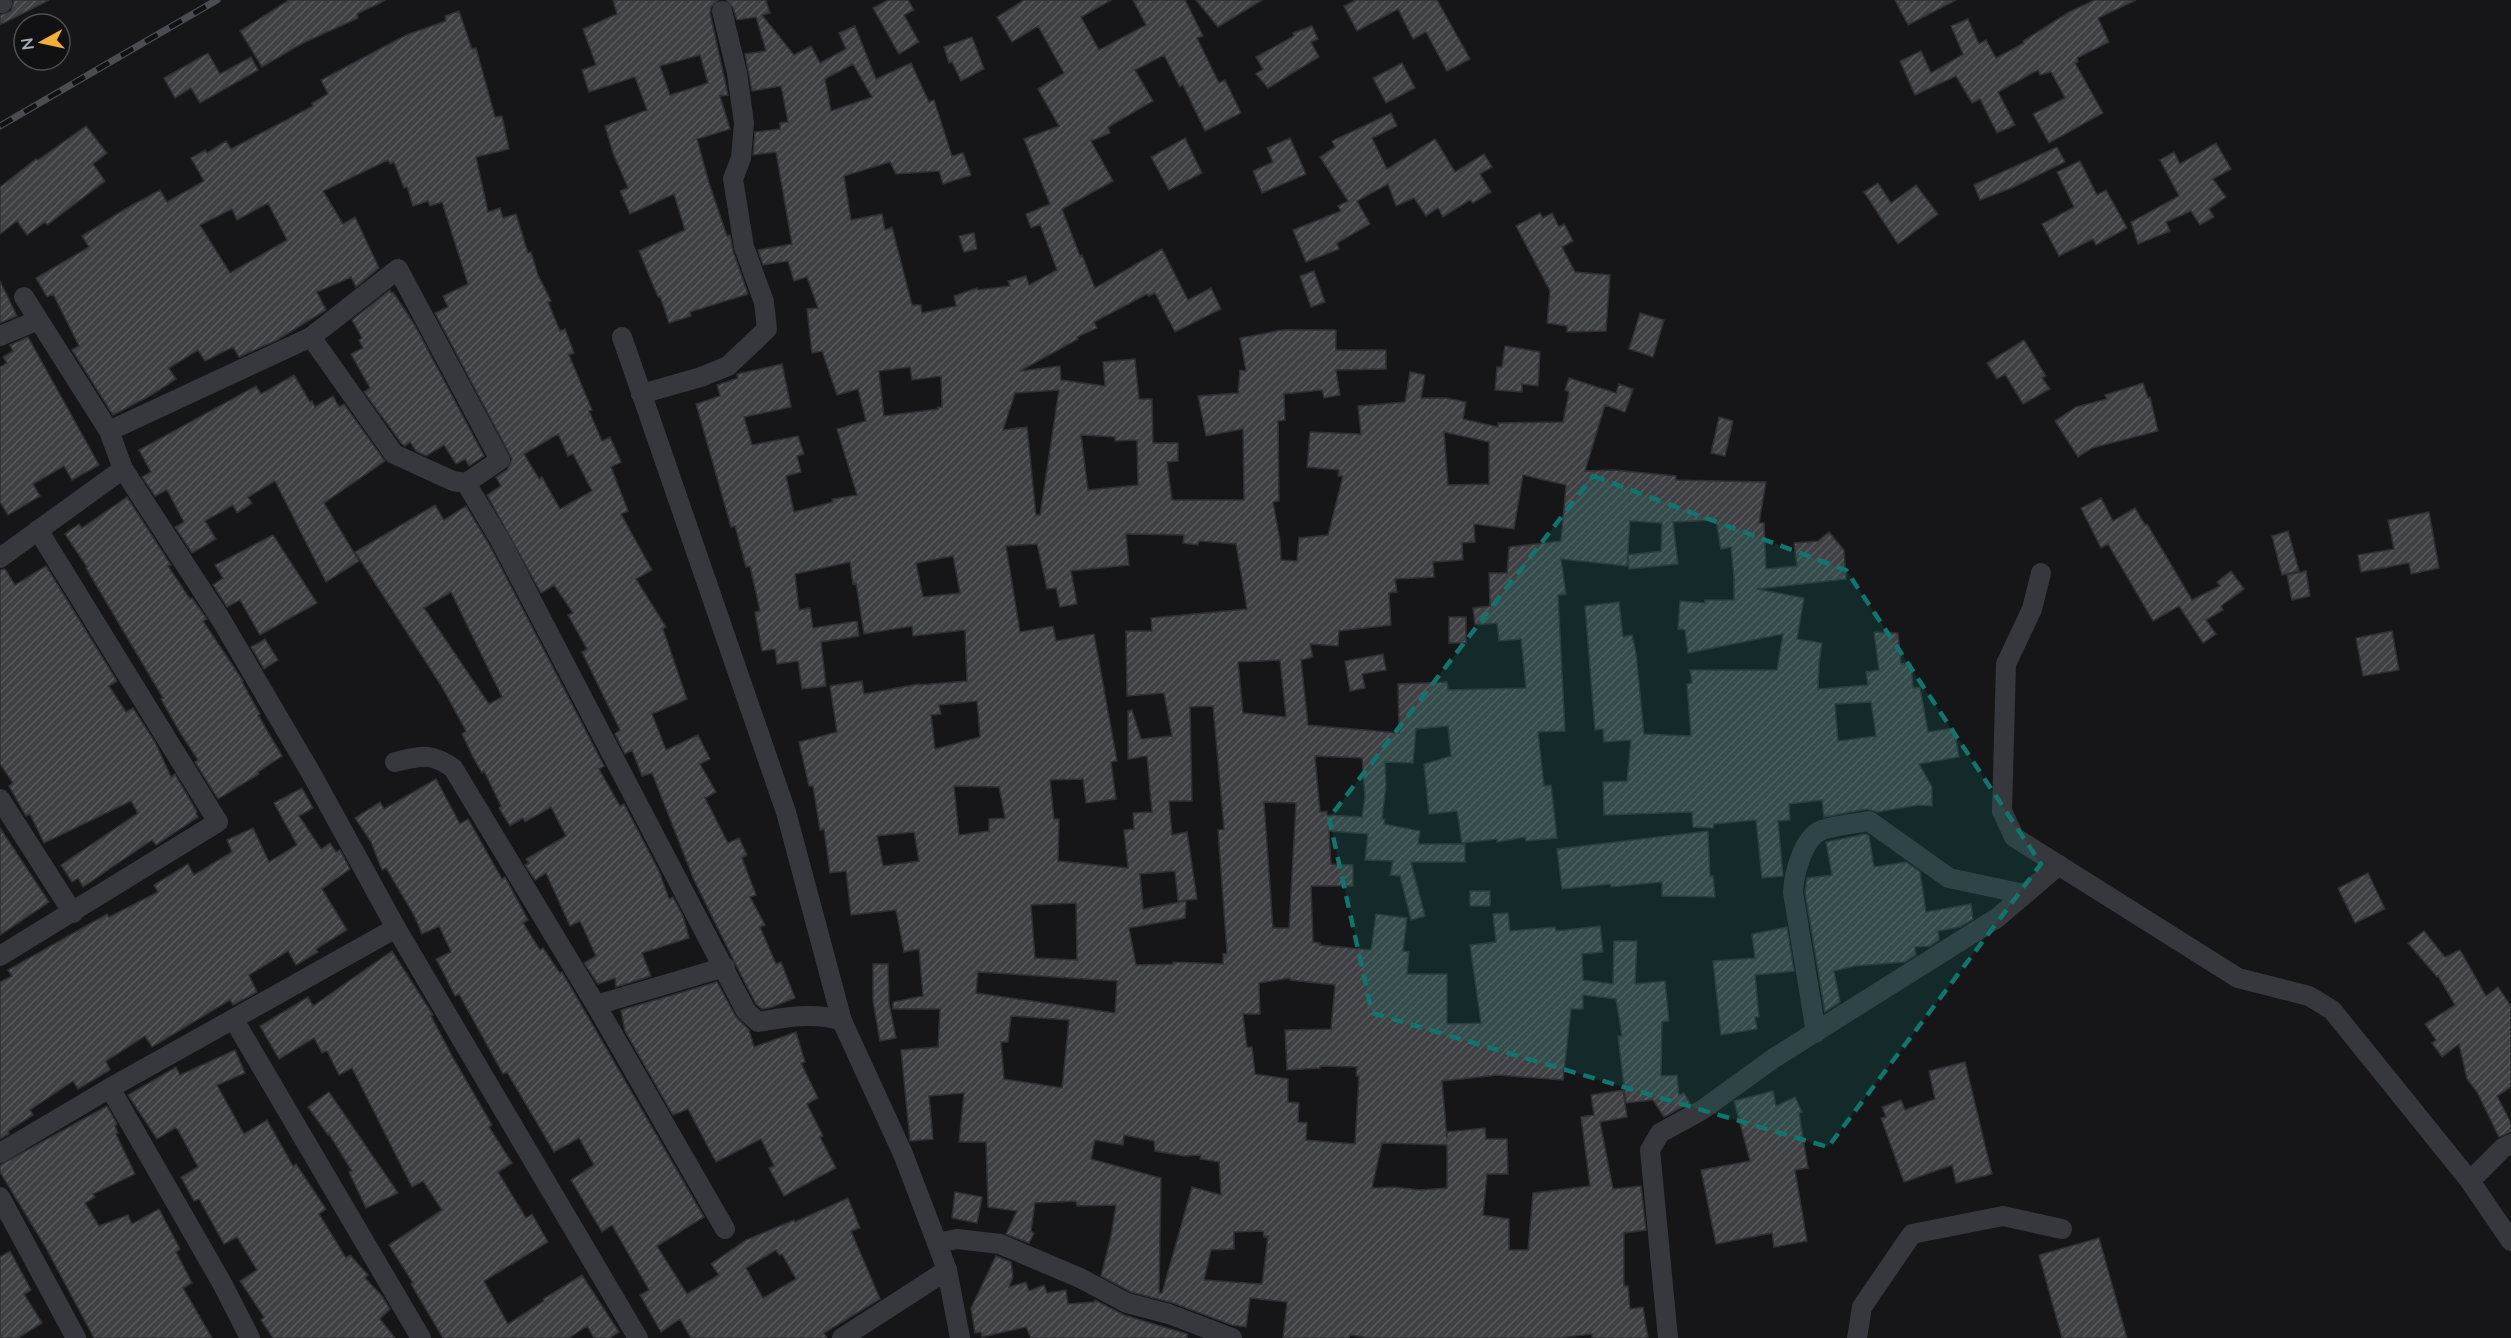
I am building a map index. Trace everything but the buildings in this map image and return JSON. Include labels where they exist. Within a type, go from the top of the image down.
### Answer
[{"type":"street","points":[[641,394],[701,377],[728,366],[766,329],[764,302],[744,247],[733,178],[741,158],[744,123],[737,73],[722,11]]},
{"type":"street","points":[[109,431],[311,337],[398,269],[500,460],[465,483],[453,481],[394,454],[311,337]]},
{"type":"street","points":[[24,297],[109,431],[123,469],[220,618],[311,773],[396,928],[638,1338]]},
{"type":"street","points":[[0,336],[38,320]]},
{"type":"street","points":[[622,337],[786,812],[842,1021],[903,1154],[937,1243],[947,1270],[960,1338]]},
{"type":"street","points":[[0,558],[123,469]]},
{"type":"street","points":[[465,483],[500,540],[725,966],[746,1011],[758,1022],[803,1016],[827,1016],[842,1021]]},
{"type":"street","points":[[0,957],[218,822],[38,530]]},
{"type":"street","points":[[2041,573],[2032,609],[2006,664],[2002,811],[2014,837],[2238,978],[2309,996],[2332,1010],[2470,1181],[2511,1241]]},
{"type":"street","points":[[395,762],[416,757],[437,757],[453,768],[596,1005],[725,1229]]},
{"type":"street","points":[[0,799],[73,913]]},
{"type":"street","points":[[1816,1033],[1793,892],[1794,874],[1804,850],[1820,831],[1869,821],[1949,878],[2024,894]]},
{"type":"street","points":[[1668,1338],[1650,1150],[1660,1133],[1702,1110],[1774,1058],[1928,959],[1997,918],[2059,865]]},
{"type":"street","points":[[0,1153],[110,1088],[396,928]]},
{"type":"street","points":[[596,1005],[725,966]]},
{"type":"street","points":[[234,1020],[421,1338]]},
{"type":"street","points":[[110,1088],[223,1285],[250,1338]]},
{"type":"street","points":[[2470,1181],[2503,1148],[2511,1144]]},
{"type":"street","points":[[0,1197],[76,1338]]},
{"type":"street","points":[[1857,1338],[1862,1307],[1912,1234],[2003,1216],[2062,1229]]},
{"type":"street","points":[[937,1243],[957,1239],[1000,1244],[1080,1278],[1127,1303],[1169,1314],[1232,1338]]},
{"type":"street","points":[[842,1338],[947,1270]]},
{"type":"highlighted area","points":[[1593,476],[1846,570],[2041,864],[1828,1147],[1372,1013],[1329,818]]},
{"type":"railway","points":[[0,126],[217,0]]}]
